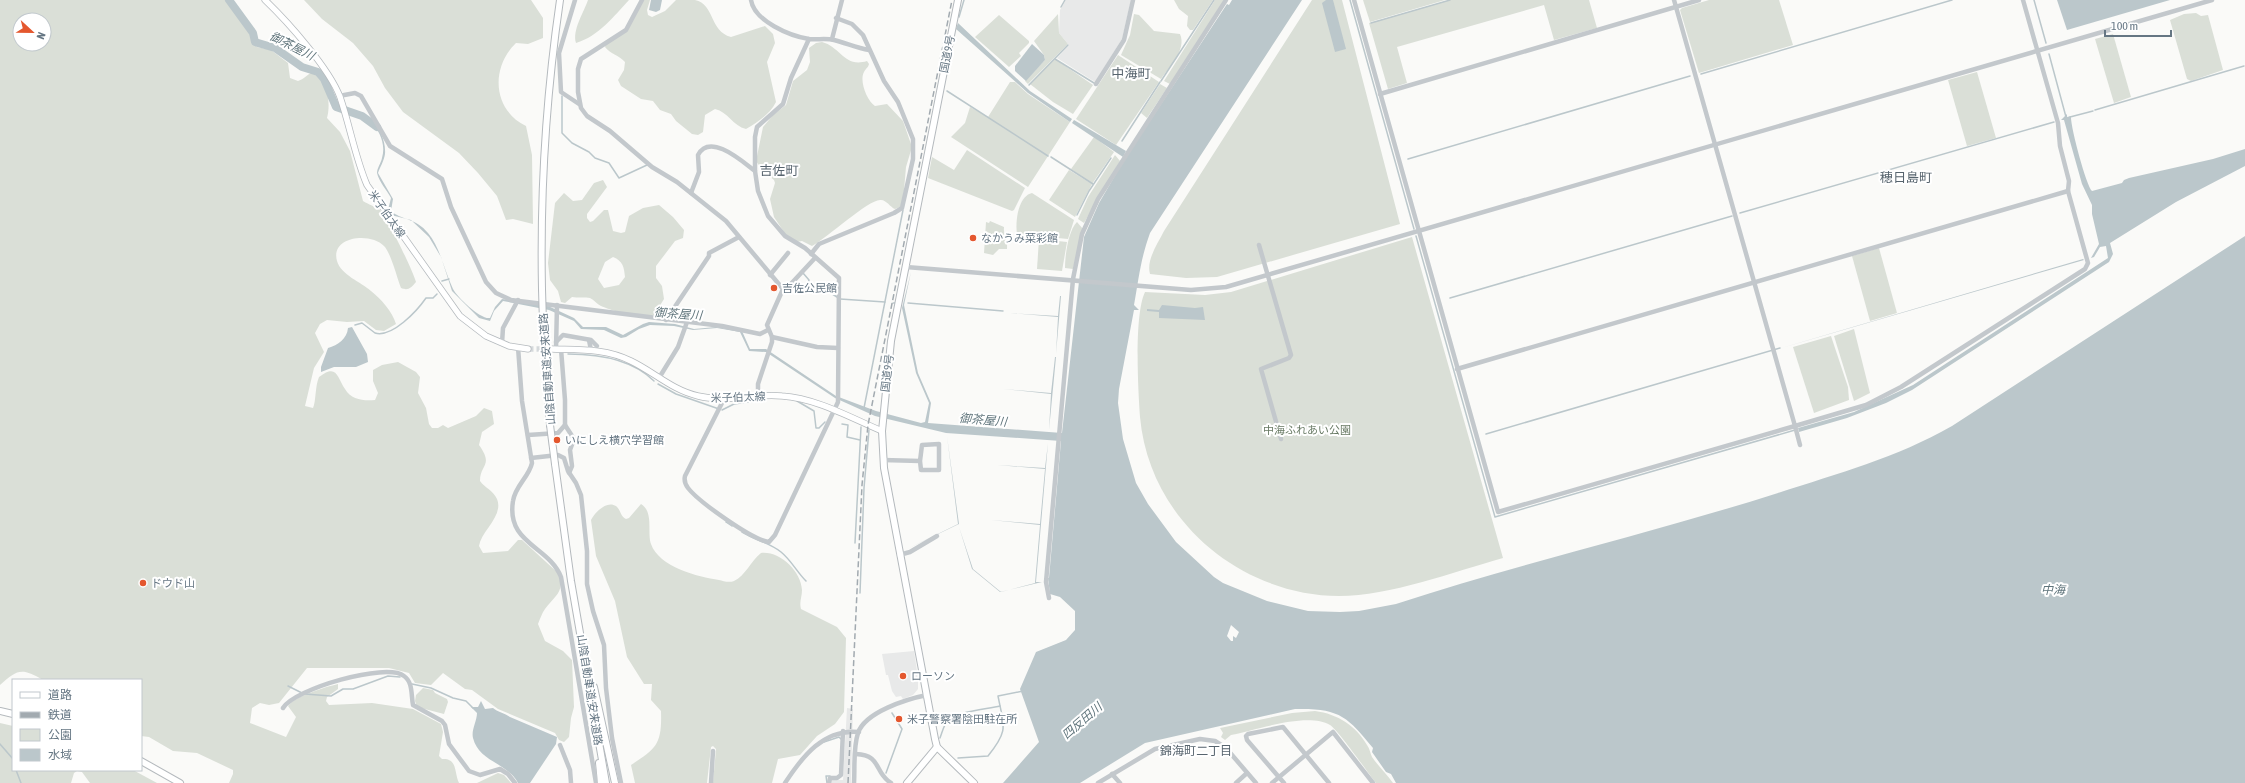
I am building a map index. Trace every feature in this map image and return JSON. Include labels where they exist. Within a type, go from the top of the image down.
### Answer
[{"type":"highway","name":"山陰自動車道;安来道路","points":[[560,0],[545,131],[541,212],[543,323],[550,425],[563,527],[606,783]]},
{"type":"highway","name":"国道9号","points":[[937,747],[899,555],[883,460],[882,431],[891,341],[958,0]]},
{"type":"highway","points":[[583,643],[615,783]]},
{"type":"highway","points":[[590,687],[601,783]]},
{"type":"highway","points":[[0,711],[12,714]]},
{"type":"highway","points":[[907,783],[937,747],[974,783]]},
{"type":"highway","points":[[142,762],[180,783]]},
{"type":"main road","name":"米子伯太線","points":[[265,0],[319,63],[340,96],[359,167],[372,196],[460,316],[473,328],[502,343],[528,349]]},
{"type":"main road","name":"米子伯太線","points":[[556,349],[590,350],[624,357],[659,378],[693,395],[724,399],[758,396],[793,397],[834,411],[882,431]]},
{"type":"street","points":[[575,0],[561,42],[559,61],[561,92],[576,102],[587,116],[610,131],[652,167],[691,193],[726,221],[783,289]]},
{"type":"street","points":[[581,108],[578,92],[578,69],[581,59],[626,30],[642,0]]},
{"type":"street","points":[[751,0],[754,11],[769,23],[809,39],[832,39],[869,50]]},
{"type":"street","points":[[832,39],[836,18],[842,0]]},
{"type":"street","points":[[1096,84],[1124,40],[1133,0]]},
{"type":"street","points":[[1049,598],[1046,582],[1059,432],[1074,279],[1085,226],[1098,199],[1127,152],[1226,0]]},
{"type":"street","points":[[1354,0],[1418,232],[1498,512],[1866,405],[1902,387],[2085,269],[2088,263],[2068,191],[2069,181],[2060,146],[2058,123],[2023,0]]},
{"type":"street","points":[[1674,0],[1800,445]]},
{"type":"street","points":[[1380,94],[1699,0]]},
{"type":"street","points":[[906,267],[1201,290],[1226,287],[2212,0]]},
{"type":"street","points":[[811,254],[819,244],[894,213],[904,204],[913,159],[914,143],[898,102],[884,81],[865,40],[856,28],[836,18]]},
{"type":"street","points":[[724,399],[685,476],[686,484],[694,494],[727,520],[761,540],[769,542],[775,535],[838,402],[839,278],[811,254],[785,236],[768,216],[758,191],[755,171],[755,137],[757,127],[783,104],[791,78],[809,39]]},
{"type":"street","points":[[340,96],[355,93],[361,96],[390,146],[442,179],[451,207],[489,287],[496,294],[517,302],[557,310],[666,320],[686,326],[758,334],[768,330]]},
{"type":"street","points":[[691,193],[699,172],[698,155],[708,146],[712,146],[732,154],[755,171]]},
{"type":"street","points":[[1457,369],[2068,191]]},
{"type":"street","points":[[666,320],[709,256],[709,253],[740,237]]},
{"type":"street","points":[[1259,245],[1291,355],[1289,358],[1261,369],[1281,439]]},
{"type":"street","points":[[770,275],[788,253]]},
{"type":"street","points":[[758,396],[758,384],[769,353],[772,337],[768,330],[767,322],[783,289],[789,286],[815,258]]},
{"type":"street","points":[[502,343],[503,328],[517,302]]},
{"type":"street","points":[[557,310],[556,349],[565,425],[574,439],[570,450],[572,466],[569,473]]},
{"type":"street","points":[[659,378],[678,347],[686,326]]},
{"type":"street","points":[[556,342],[562,335],[589,340],[597,346]]},
{"type":"street","points":[[772,337],[817,348],[838,348]]},
{"type":"street","points":[[589,340],[590,350]]},
{"type":"street","points":[[518,347],[522,401],[531,458],[529,472],[516,492],[512,507],[518,531],[523,539],[551,560],[561,577],[596,783]]},
{"type":"street","points":[[528,434],[558,433],[565,425]]},
{"type":"street","points":[[939,444],[939,470],[921,470],[920,461],[922,445],[939,444]]},
{"type":"street","points":[[531,458],[562,456],[567,461],[569,473],[576,483],[581,495],[587,551],[586,584],[592,611],[604,645],[606,688],[612,738],[621,783]]},
{"type":"street","points":[[883,460],[920,461]]},
{"type":"street","points":[[899,555],[910,552],[937,536]]},
{"type":"street","points":[[283,708],[290,699],[336,680],[386,673],[402,674],[409,681],[413,705],[442,721],[445,725],[450,744],[469,771],[480,775],[500,769],[508,774],[515,783]]},
{"type":"street","points":[[854,783],[859,732],[868,719],[878,712],[927,695]]},
{"type":"street","points":[[1284,783],[1247,740],[1246,736],[1248,734],[1282,727],[1329,783]]},
{"type":"street","points":[[785,783],[801,758],[810,749],[843,731],[859,732]]},
{"type":"street","points":[[828,783],[830,778],[839,778],[841,775],[843,731]]},
{"type":"street","points":[[1272,783],[1333,732],[1372,783]]},
{"type":"street","points":[[1098,783],[1155,749],[1200,739],[1215,741],[1221,745],[1256,783]]},
{"type":"street","points":[[560,745],[570,770],[571,783]]},
{"type":"street","points":[[711,783],[713,751]]},
{"type":"street","points":[[856,754],[870,756],[879,766],[884,779],[891,783]]},
{"type":"street","points":[[1236,783],[1247,773]]},
{"type":"street","points":[[1112,774],[1120,783]]},
{"type":"shaded area","points":[[1066,0],[1131,0],[1122,39],[1095,82],[1057,58],[1069,45],[1059,33],[1060,10]]},
{"type":"shaded area","name":"ローソン","points":[[914,651],[918,677],[918,689],[913,695],[903,699],[901,696],[896,697],[892,691],[888,675],[886,675],[882,654]]},
{"type":"shaded area","points":[[847,708],[853,709],[851,783],[831,783],[831,780],[843,780]]},
{"type":"green space","points":[[0,0],[225,0],[250,31],[252,42],[257,47],[271,50],[288,63],[290,78],[298,81],[313,72],[322,81],[327,93],[329,106],[327,118],[340,132],[350,151],[363,201],[380,210],[400,245],[416,282],[409,288],[401,288],[387,249],[378,242],[362,238],[353,239],[340,246],[336,253],[339,266],[347,274],[379,298],[389,310],[396,324],[384,331],[376,330],[364,321],[347,322],[327,320],[320,324],[315,333],[324,352],[314,368],[305,406],[313,408],[319,377],[330,371],[336,373],[345,389],[354,398],[362,400],[375,400],[378,393],[373,381],[373,370],[382,365],[398,362],[416,372],[420,377],[418,393],[426,408],[429,424],[432,428],[438,428],[443,425],[448,428],[476,416],[484,408],[492,411],[494,424],[482,432],[479,445],[486,461],[480,481],[495,496],[498,505],[495,517],[479,546],[483,553],[508,551],[518,540],[522,540],[557,572],[560,579],[560,589],[544,611],[538,624],[545,641],[563,651],[572,660],[574,707],[569,737],[564,742],[559,740],[555,733],[498,709],[472,690],[465,689],[443,673],[431,685],[415,683],[409,673],[389,668],[307,668],[279,703],[269,705],[260,703],[252,708],[250,723],[286,737],[296,717],[288,706],[304,695],[338,684],[338,689],[327,697],[326,701],[329,705],[372,703],[413,709],[441,724],[443,732],[439,756],[442,759],[451,761],[455,767],[459,783],[229,783],[233,770],[197,753],[173,751],[149,737],[142,736],[142,679],[41,679],[29,673],[15,673],[0,685]]},
{"type":"green space","points":[[304,0],[531,0],[543,18],[543,38],[528,44],[516,43],[502,64],[499,76],[499,88],[501,99],[507,110],[515,119],[526,126],[532,155],[533,224],[513,219],[506,220],[497,196],[478,173],[459,153],[403,112],[385,88],[373,66],[353,43],[322,19]]},
{"type":"green space","points":[[588,0],[629,0],[599,31],[576,43],[575,38],[577,27]]},
{"type":"green space","points":[[643,0],[650,0],[647,10],[648,15],[652,17],[665,11],[676,0],[695,0],[701,2],[706,7],[719,29],[724,34],[731,37],[765,26],[773,34],[775,43],[767,62],[776,102],[767,114],[746,129],[738,125],[724,113],[715,109],[705,115],[703,132],[698,135],[692,134],[676,121],[671,114],[660,110],[653,101],[641,99],[621,86],[618,80],[624,70],[625,62],[605,47],[606,43],[623,33]]},
{"type":"green space","points":[[1174,0],[1213,0],[1193,30],[1190,30],[1187,26],[1188,16],[1179,9]]},
{"type":"green space","points":[[1215,0],[1224,0],[1170,84],[1164,81]]},
{"type":"green space","points":[[1312,0],[1342,0],[1400,224],[1217,277],[1186,278],[1150,274],[1149,269],[1151,257],[1164,231]]},
{"type":"green space","points":[[1363,0],[1445,0],[1370,22]]},
{"type":"green space","points":[[1450,0],[1589,0],[1597,28],[1554,40],[1544,5],[1397,47],[1407,83],[1388,89],[1369,23]]},
{"type":"green space","points":[[1709,0],[1779,0],[1793,45],[1699,73],[1680,10],[1682,8]]},
{"type":"green space","points":[[2196,13],[2201,16],[2208,15],[2223,70],[2191,81],[2187,79],[2170,20],[2184,14]]},
{"type":"green space","points":[[1058,14],[1059,33],[1068,44],[1028,84],[1025,81],[1045,60],[1044,55],[1034,41]]},
{"type":"green space","points":[[1134,14],[1139,15],[1154,31],[1180,34],[1182,40],[1179,52],[1161,79],[1121,55],[1130,35]]},
{"type":"green space","points":[[999,15],[1029,41],[1029,43],[1019,53],[1021,56],[1009,67],[975,37]]},
{"type":"green space","points":[[2113,34],[2131,97],[2114,103],[2095,39]]},
{"type":"green space","points":[[822,42],[834,48],[853,62],[867,61],[869,64],[864,72],[862,80],[869,100],[875,106],[887,104],[903,121],[912,147],[906,167],[903,202],[900,207],[895,209],[882,200],[874,202],[857,212],[812,246],[802,241],[797,242],[786,235],[774,217],[770,199],[775,183],[774,180],[763,171],[756,161],[763,127],[773,115],[786,105],[793,81],[807,70],[810,62],[809,48],[816,43]]},
{"type":"green space","points":[[1118,55],[1159,82],[1116,145],[1076,119]]},
{"type":"green space","points":[[1055,59],[1093,85],[1073,114],[1053,102],[1030,84]]},
{"type":"green space","points":[[1977,72],[1996,138],[1967,146],[1948,80]]},
{"type":"green space","points":[[1010,82],[1015,82],[1028,94],[1070,122],[1028,187],[951,137],[965,123],[970,107],[988,117]]},
{"type":"green space","points":[[1160,84],[1167,88],[1147,118],[1141,113]]},
{"type":"green space","points":[[1094,137],[1114,152],[1092,184],[1071,169]]},
{"type":"green space","points":[[967,150],[1025,188],[1014,210],[1012,211],[928,178],[932,157],[954,170]]},
{"type":"green space","points":[[1115,155],[1120,161],[1084,223],[1078,219],[1088,197]]},
{"type":"green space","points":[[1069,170],[1092,184],[1075,217],[1049,200]]},
{"type":"green space","points":[[603,180],[607,187],[587,214],[587,218],[590,222],[604,210],[608,210],[613,231],[621,233],[625,232],[629,216],[643,208],[659,205],[673,217],[684,230],[683,238],[675,241],[656,266],[656,278],[662,286],[664,299],[654,315],[642,316],[619,312],[601,306],[590,298],[572,297],[565,303],[561,302],[558,291],[550,280],[548,263],[555,203],[564,193],[573,201],[582,200],[594,183]],"holes":[[[613,257],[619,260],[624,270],[625,277],[619,285],[604,288],[598,279],[605,262]]]},
{"type":"green space","points":[[1032,193],[1074,220],[1068,239],[1017,234],[1018,210],[1023,199]]},
{"type":"green space","points":[[990,221],[1004,227],[1007,246],[1007,249],[999,249],[993,255],[984,253],[986,222],[989,223]]},
{"type":"green space","points":[[1077,222],[1083,229],[1073,269],[1065,268],[1069,237]]},
{"type":"green space","name":"中海ふれあい公園","points":[[1412,237],[1503,558],[1400,588],[1359,595],[1339,596],[1302,592],[1267,582],[1234,566],[1205,544],[1180,518],[1161,487],[1147,454],[1140,417],[1138,371],[1139,317],[1145,292],[1205,295],[1231,292]]},
{"type":"green space","points":[[1039,239],[1067,242],[1062,271],[1037,269]]},
{"type":"green space","points":[[1879,248],[1897,313],[1870,321],[1852,256]]},
{"type":"green space","points":[[1854,329],[1870,393],[1854,401],[1834,336]]},
{"type":"green space","points":[[1831,336],[1848,387],[1849,400],[1814,413],[1793,347]]},
{"type":"green space","points":[[641,504],[645,508],[649,517],[651,544],[655,552],[670,565],[690,573],[730,582],[738,579],[761,553],[775,555],[794,569],[798,576],[802,590],[800,604],[801,609],[837,627],[846,638],[844,712],[835,724],[817,736],[800,755],[778,759],[772,783],[713,783],[716,749],[713,746],[711,747],[707,783],[635,783],[631,765],[647,754],[656,744],[659,738],[661,711],[651,700],[652,684],[644,684],[627,657],[615,601],[596,556],[591,520],[598,510],[609,505],[616,506],[626,519],[629,518]]},
{"type":"green space","points":[[423,688],[433,690],[435,693],[447,699],[448,702],[444,714],[417,707],[415,701],[416,695]]},
{"type":"green space","points":[[1315,711],[1339,718],[1352,727],[1363,738],[1372,757],[1393,783],[1376,783],[1334,729],[1330,725],[1320,721],[1308,720],[1281,723],[1231,735],[1225,740],[1221,737],[1223,733],[1220,728],[1292,713]]},
{"type":"green space","points":[[0,723],[12,726],[12,771],[77,771],[74,773],[71,783],[0,783]]},
{"type":"green space","points":[[77,771],[135,771],[157,783],[90,783],[82,772]]},
{"type":"green space","points":[[498,773],[504,775],[511,783],[477,783]]},
{"type":"water","points":[[651,0],[662,0],[660,10],[656,12],[649,10]]},
{"type":"water","name":"中海","points":[[1232,0],[1302,0],[1150,233],[1142,261],[1134,305],[1139,310],[1134,310],[1119,389],[1118,403],[1123,439],[1136,483],[1148,504],[1176,542],[1214,577],[1223,583],[1267,601],[1308,611],[1340,612],[1359,611],[1396,604],[1491,575],[1731,508],[1867,464],[1910,447],[1952,426],[2245,236],[2245,783],[1396,783],[1391,774],[1386,772],[1372,752],[1373,748],[1348,721],[1332,712],[1310,709],[1295,709],[1145,743],[1080,783],[1003,783],[1039,742],[1020,689],[1036,652],[1066,640],[1075,630],[1075,611],[1060,597],[1050,594],[1048,578],[1061,441],[946,433],[875,416],[835,398],[766,352],[749,351],[740,332],[717,328],[693,330],[674,326],[650,325],[621,338],[604,330],[581,329],[574,321],[549,310],[503,301],[494,311],[490,321],[479,318],[452,291],[442,259],[455,293],[475,312],[486,318],[490,318],[495,307],[502,299],[546,305],[574,318],[583,327],[606,327],[623,335],[649,322],[675,324],[694,329],[716,327],[742,331],[750,349],[766,349],[836,396],[876,411],[921,423],[925,422],[929,403],[916,373],[902,308],[911,272],[904,305],[918,373],[931,403],[928,423],[1062,433],[1084,237],[1099,203],[1123,162],[1227,4],[1229,5]],"holes":[[[1231,625],[1239,632],[1236,638],[1233,636],[1233,641],[1231,641],[1227,636]]]},
{"type":"water","points":[[1326,0],[1333,0],[1346,49],[1335,52],[1322,3]]},
{"type":"water","points":[[2057,0],[2170,0],[2067,30]]},
{"type":"water","points":[[958,23],[1030,91],[1072,119],[1070,122],[1028,93],[956,29]]},
{"type":"water","points":[[1032,44],[1044,55],[1045,60],[1026,81],[1015,71],[1015,66]]},
{"type":"water","points":[[2067,114],[2067,117],[2071,116],[2071,122],[2079,155],[2086,178],[2092,191],[2122,183],[2124,180],[2129,178],[2213,159],[2245,149],[2245,166],[2176,202],[2110,243],[2113,254],[2109,262],[1912,390],[1886,403],[1847,418],[1799,432],[1798,428],[1854,412],[1913,385],[2108,258],[2106,246],[2100,247],[2094,257],[2091,258],[2099,244],[2092,214],[2092,205],[2082,184],[2064,120],[2061,120]]},
{"type":"water","points":[[371,119],[380,131],[384,144],[385,154],[378,173],[393,199],[391,211],[406,219],[391,215],[388,210],[391,198],[379,180],[377,173],[383,153],[383,143],[377,129],[370,121]]},
{"type":"water","points":[[1074,120],[1126,151],[1123,157],[1072,123]]},
{"type":"water","points":[[412,221],[419,224],[428,233],[441,256],[429,237]]},
{"type":"water","points":[[2083,259],[2084,260],[1778,349]]},
{"type":"water","points":[[1060,296],[1056,354],[1058,317],[1010,313],[1058,316]]},
{"type":"water","points":[[1162,305],[1195,308],[1203,307],[1205,320],[1159,318],[1159,312],[1147,311],[1147,309],[1159,310]]},
{"type":"water","points":[[352,327],[367,354],[368,362],[356,367],[334,367],[321,372],[321,367],[328,348],[341,341],[346,335],[348,328]]},
{"type":"water","points":[[1055,357],[1049,430],[1051,394],[1003,389],[1051,393]]},
{"type":"water","points":[[947,436],[959,524],[907,549],[958,524]]},
{"type":"water","points":[[1048,443],[1036,582],[1042,582],[1010,590],[1035,583],[1040,525],[991,520],[1040,524],[1045,469],[997,465],[1045,468]]},
{"type":"water","points":[[959,527],[973,569],[1001,592],[972,569]]},
{"type":"water","points":[[481,701],[485,709],[493,708],[557,737],[556,744],[530,783],[518,783],[508,771],[487,758],[476,746],[473,738],[473,729],[477,713],[471,707],[478,707]]},
{"type":"waterway","name":"御茶屋川","points":[[229,0],[253,33],[255,42],[275,48],[302,67],[318,72],[324,79],[336,107],[362,116],[377,127]]},
{"type":"waterway","points":[[959,17],[964,0]]},
{"type":"waterway","points":[[1061,7],[1065,0]]},
{"type":"waterway","points":[[1161,81],[1214,0]]},
{"type":"waterway","points":[[1350,0],[1414,229]]},
{"type":"waterway","points":[[1371,23],[1450,0]]},
{"type":"waterway","points":[[1701,74],[1952,0]]},
{"type":"waterway","points":[[2034,0],[2046,43]]},
{"type":"waterway","points":[[1029,85],[1068,45]]},
{"type":"waterway","points":[[2049,54],[2066,117]]},
{"type":"waterway","points":[[1055,59],[1094,83]]},
{"type":"waterway","points":[[2095,110],[2244,66]]},
{"type":"waterway","points":[[1408,159],[1690,76]]},
{"type":"waterway","points":[[1122,141],[1160,82]]},
{"type":"waterway","points":[[947,91],[1048,156]]},
{"type":"waterway","points":[[562,96],[562,133],[572,143],[589,152],[595,158],[609,163],[619,178],[647,165]]},
{"type":"waterway","points":[[2070,117],[2093,111]]},
{"type":"waterway","points":[[1740,213],[2054,122]]},
{"type":"waterway","points":[[1051,157],[1093,184]]},
{"type":"waterway","points":[[1077,215],[1089,191],[1111,158]]},
{"type":"waterway","points":[[864,408],[903,210]]},
{"type":"waterway","points":[[1450,298],[1732,216]]},
{"type":"waterway","points":[[1416,236],[1495,517],[1795,430]]},
{"type":"waterway","points":[[803,273],[809,280],[808,284],[816,288],[820,286],[837,297]]},
{"type":"waterway","name":"御茶屋川","points":[[442,281],[449,279]]},
{"type":"waterway","points":[[355,325],[362,323],[375,333],[389,331],[404,322],[417,310],[426,298],[433,298],[437,294]]},
{"type":"waterway","points":[[840,299],[885,302]]},
{"type":"waterway","points":[[908,303],[1003,311]]},
{"type":"waterway","points":[[1486,434],[1780,348]]},
{"type":"waterway","points":[[568,354],[591,355],[614,359],[636,368],[654,381]]},
{"type":"waterway","points":[[658,384],[676,394],[719,409]]},
{"type":"waterway","points":[[722,410],[734,404],[762,400]]},
{"type":"waterway","points":[[797,401],[814,411],[816,428],[819,428],[825,422]]},
{"type":"waterway","points":[[842,424],[848,425],[847,437],[860,440]]},
{"type":"waterway","points":[[855,543],[861,427]]},
{"type":"waterway","points":[[860,593],[864,488],[869,430]]},
{"type":"waterway","points":[[726,522],[732,526]]},
{"type":"waterway","points":[[742,532],[772,546],[781,552],[806,581]]},
{"type":"waterway","points":[[305,694],[331,696],[343,689],[353,689],[388,676],[400,677]]},
{"type":"waterway","points":[[412,684],[431,688],[453,698],[466,701],[473,708]]},
{"type":"waterway","points":[[288,686],[302,693]]},
{"type":"waterway","points":[[958,758],[988,756],[1002,734],[1003,722],[998,696],[1023,691]]},
{"type":"waterway","points":[[940,738],[945,724],[952,717],[964,713],[1000,706]]},
{"type":"waterway","points":[[886,773],[902,729],[892,713]]},
{"type":"waterway","points":[[824,742],[839,737],[841,739]]},
{"type":"waterway","points":[[0,744],[12,758]]},
{"type":"waterway","points":[[16,771],[21,783]]},
{"type":"waterway","points":[[827,783],[826,776],[830,776]]},
{"type":"tunnel","points":[[528,349],[548,349]]},
{"type":"railway","points":[[848,783],[862,485],[868,425],[952,0]]},
{"type":"place","name":"なかうみ菜彩館","points":[[973,238]]},
{"type":"place","name":"吉佐公民館","points":[[774,288]]},
{"type":"place","name":"いにしえ横穴学習館","points":[[557,440]]},
{"type":"place","name":"ドウド山","points":[[143,583]]},
{"type":"place","name":"ローソン","points":[[903,676]]},
{"type":"place","name":"米子警察署陰田駐在所","points":[[899,719]]},
{"type":"district","name":"中海町","points":[[1131,73]]},
{"type":"district","name":"吉佐町","points":[[779,170]]},
{"type":"district","name":"穂日島町","points":[[1906,177]]},
{"type":"district","name":"錦海町二丁目","points":[[1196,751]]},
{"type":"water label","name":"四反田川","points":[[1082,721]]}]
